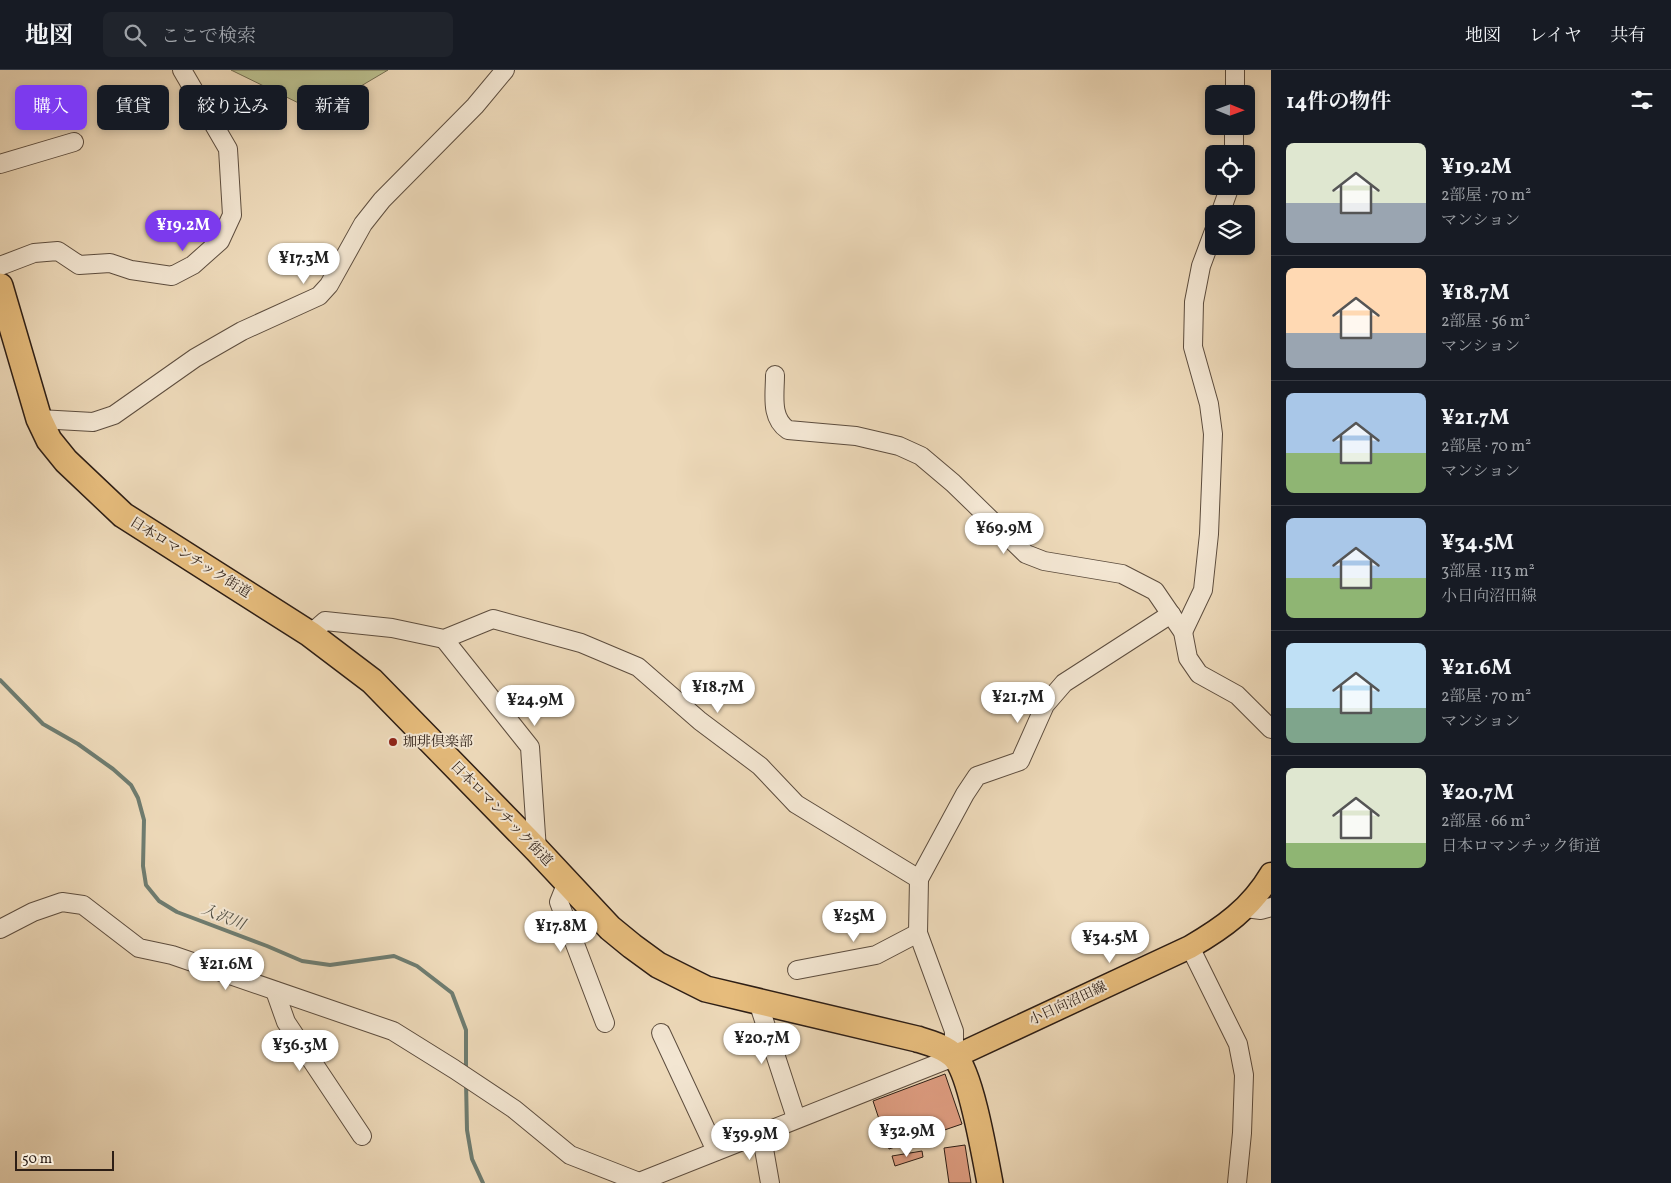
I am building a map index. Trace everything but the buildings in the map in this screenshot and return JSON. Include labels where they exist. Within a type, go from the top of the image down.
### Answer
[{"type":"highway","name":"日本ロマンチック街道","points":[[0,286],[39,419],[50,440],[66,461],[123,515],[310,634],[372,682],[537,850],[610,928],[658,964],[706,989],[917,1039],[934,1045],[954,1057]]},
{"type":"highway","points":[[954,1057],[962,1068],[971,1096],[990,1183]]},
{"type":"main road","name":"小日向沼田線","points":[[954,1057],[1214,934],[1246,908],[1264,887],[1271,874]]},
{"type":"street","points":[[0,266],[34,253],[58,251],[79,265],[110,263],[131,270],[172,276],[193,265],[220,241],[232,214],[228,149],[182,70]]},
{"type":"street","points":[[39,419],[93,422],[114,416],[203,353],[242,330],[319,296],[329,285],[363,224],[382,200],[475,106],[505,70]]},
{"type":"street","points":[[1235,70],[1235,85]]},
{"type":"street","points":[[0,164],[74,142]]},
{"type":"street","points":[[1183,632],[1203,590],[1208,534],[1213,434],[1210,404],[1193,347],[1194,302],[1205,255]]},
{"type":"street","points":[[775,375],[775,414],[780,425],[788,430],[856,436],[899,446],[921,456],[953,483],[1026,554],[1044,560],[1122,574],[1154,591],[1183,632],[1188,658],[1199,674],[1237,695],[1271,729]]},
{"type":"street","points":[[0,930],[33,912],[62,902],[83,906],[139,948],[172,955],[393,1031],[458,1071],[514,1109],[570,1156],[639,1182],[796,1118],[954,1057],[954,1031],[918,932],[919,879],[965,794],[977,776],[1020,761],[1045,705],[1064,683],[1171,614]]},
{"type":"street","points":[[310,634],[325,621],[392,628],[444,639],[493,620],[581,643],[638,667],[700,721],[760,766],[796,804],[919,879]]},
{"type":"street","points":[[444,639],[530,747],[537,850]]},
{"type":"street","points":[[567,882],[560,902],[605,1023]]},
{"type":"street","points":[[1246,908],[1262,910],[1271,907]]},
{"type":"street","points":[[797,970],[876,955],[918,932]]},
{"type":"street","points":[[1190,947],[1238,1044],[1242,1060],[1244,1075],[1242,1133],[1237,1183]]},
{"type":"street","points":[[275,991],[286,1022],[362,1136]]},
{"type":"street","points":[[758,1002],[796,1118]]},
{"type":"street","points":[[661,1033],[716,1151]]},
{"type":"street","points":[[761,1132],[770,1183]]},
{"type":"green space","points":[[231,70],[388,70],[363,85],[297,85],[297,102],[287,97],[287,85],[262,85]]},
{"type":"waterway","name":"入沢川","points":[[0,680],[43,724],[78,744],[113,769],[131,785],[138,798],[144,820],[143,866],[146,885],[159,901],[177,912],[302,961],[330,965],[394,956],[417,966],[452,993],[466,1030],[466,1070]]},
{"type":"waterway","name":"入沢川","points":[[466,1082],[467,1130],[472,1159],[483,1183]]},
{"type":"place","name":"珈琲倶楽部","points":[[393,742]]}]
